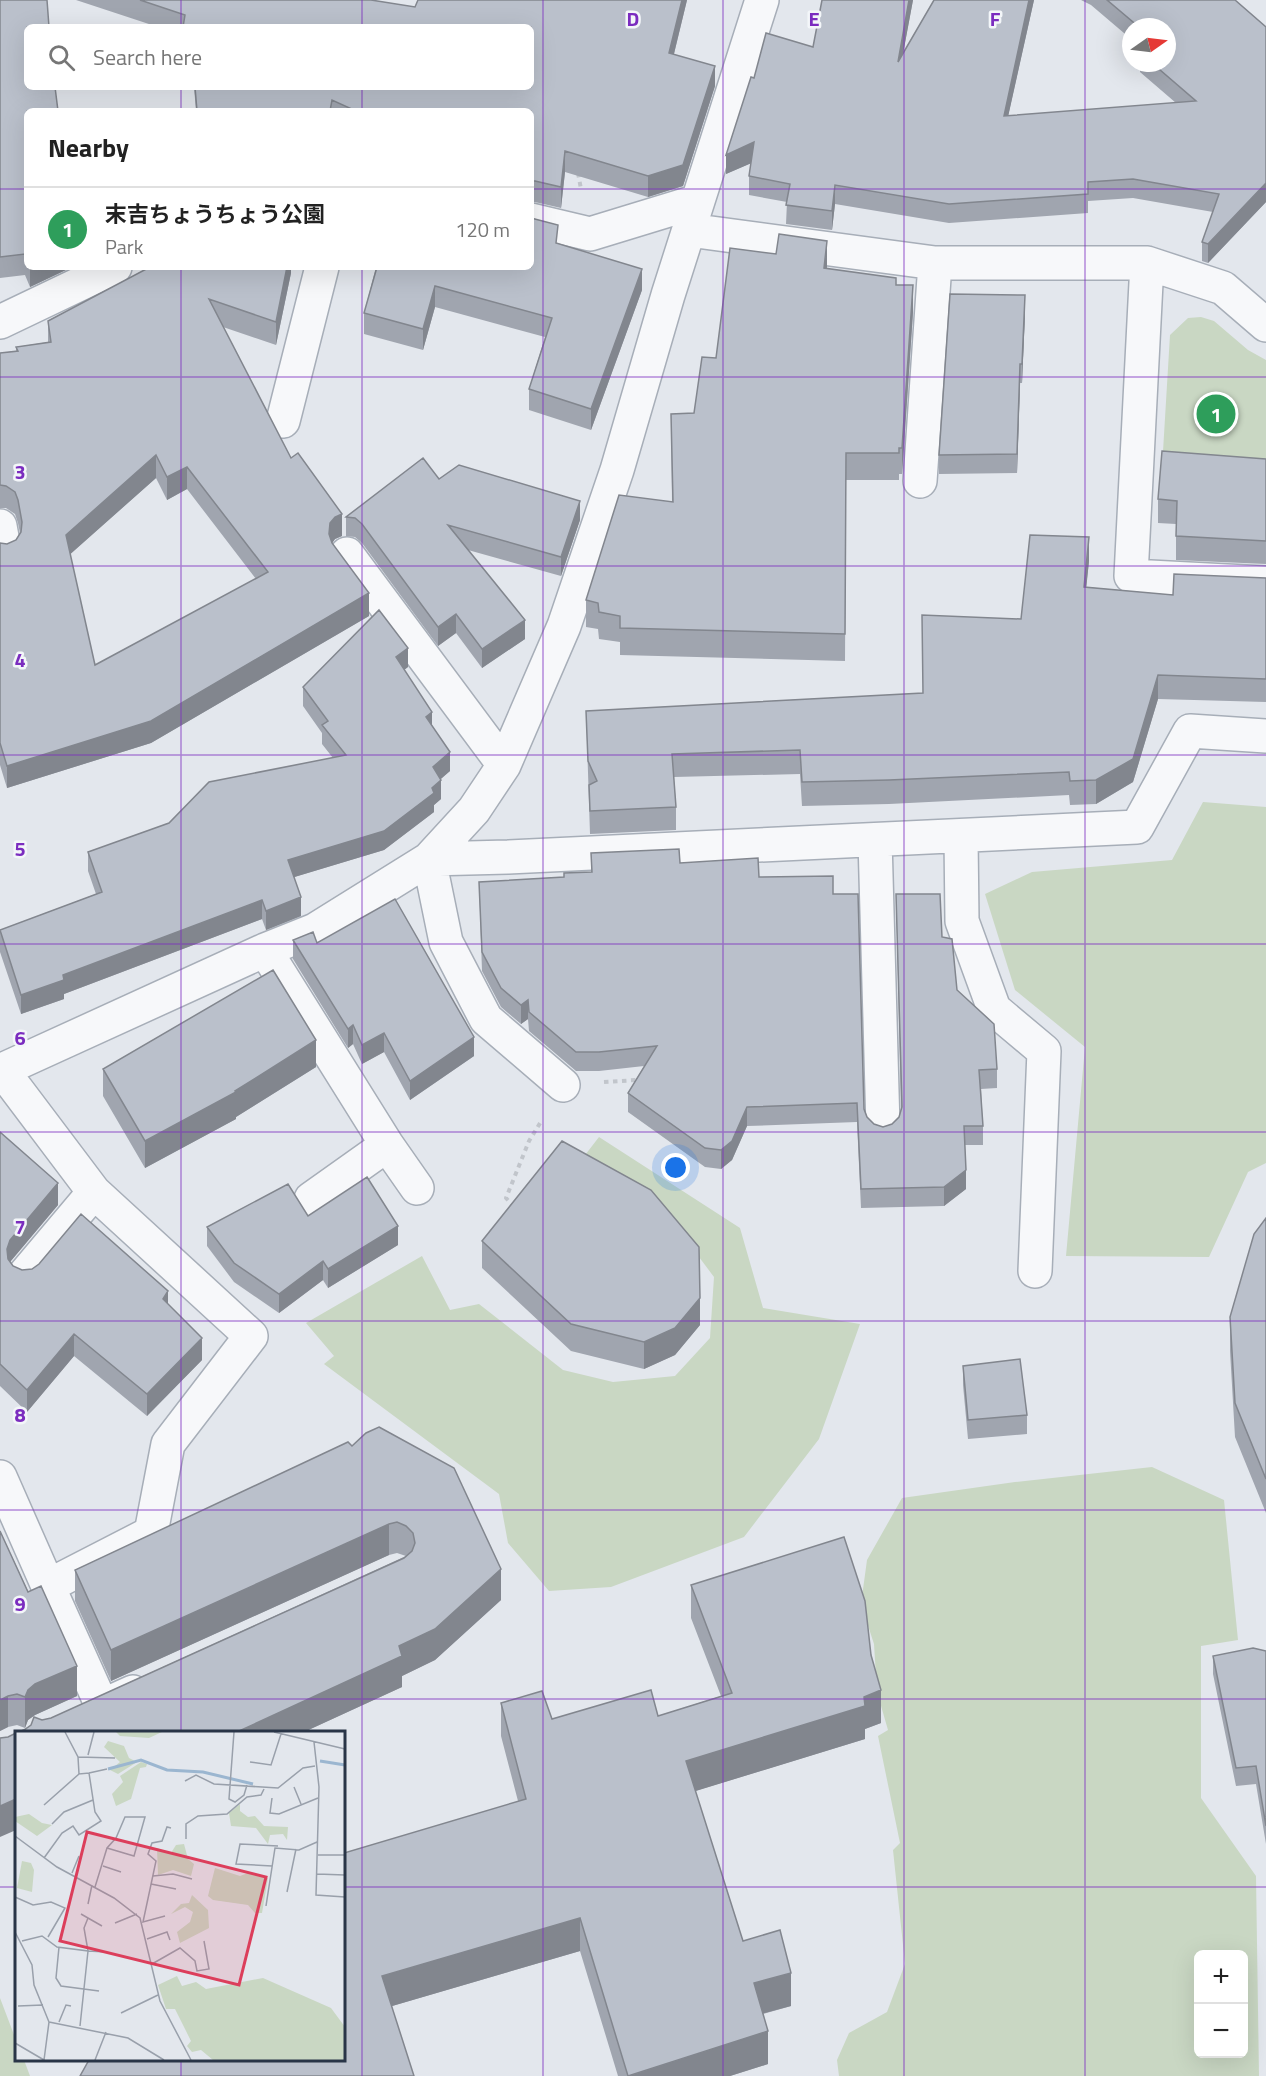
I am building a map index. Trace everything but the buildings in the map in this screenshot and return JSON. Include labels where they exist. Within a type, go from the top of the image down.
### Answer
[{"type":"street","points":[[48,1586],[151,1533],[168,1444],[251,1336],[94,1192],[1,1071],[265,950],[315,930],[429,859],[474,810],[504,765],[568,615],[617,471],[668,295],[762,0]]},
{"type":"street","points":[[534,221],[590,234],[694,216],[935,263],[1147,263],[1223,288],[1266,325]]},
{"type":"street","points":[[920,481],[935,263]]},
{"type":"street","points":[[1147,263],[1131,576],[1266,583]]},
{"type":"street","points":[[0,322],[109,270]]},
{"type":"street","points":[[283,421],[321,270]]},
{"type":"street","points":[[347,554],[504,765]]},
{"type":"street","points":[[429,859],[961,837],[1137,827],[1190,731],[1266,736]]},
{"type":"street","points":[[961,837],[962,921],[994,1009],[1044,1051],[1035,1271]]},
{"type":"street","points":[[875,840],[883,1127]]},
{"type":"street","points":[[429,859],[446,942],[486,1019],[563,1085]]},
{"type":"street","points":[[265,950],[387,1145],[417,1188]]},
{"type":"street","points":[[311,1199],[387,1145]]},
{"type":"street","points":[[25,1274],[94,1192]]},
{"type":"street","points":[[0,1477],[102,1706]]},
{"type":"street","points":[[72,1719],[157,1682]]},
{"type":"path","points":[[578,169],[590,234]]},
{"type":"green space","points":[[1201,317],[1214,321],[1248,350],[1266,360],[1266,475],[1162,468],[1170,335],[1188,318]]},
{"type":"green space","points":[[1203,802],[1266,807],[1266,1163],[1248,1172],[1209,1257],[1066,1256],[1085,1047],[1015,990],[985,894],[1032,872],[1172,860]]},
{"type":"green space","points":[[599,1137],[740,1228],[763,1308],[860,1324],[819,1439],[744,1537],[611,1587],[549,1591],[508,1543],[499,1494],[324,1364],[334,1356],[306,1323],[422,1256],[450,1310],[479,1304],[563,1370],[613,1382],[675,1376],[710,1338],[714,1277],[672,1221],[582,1159]]},
{"type":"green space","points":[[1152,1467],[1224,1500],[1238,1640],[1201,1646],[1201,1798],[1256,1876],[1259,2076],[839,2076],[837,2060],[849,2033],[887,2012],[905,1964],[893,1850],[900,1843],[878,1736],[888,1730],[877,1692],[874,1644],[861,1604],[867,1560],[902,1498],[1015,1482]]},
{"type":"green space","points":[[0,1998],[15,2037],[15,2061],[24,2061],[30,2076],[0,2076]]},
{"type":"place","name":"末吉ちょうちょう公園","points":[[1216,414]]}]
